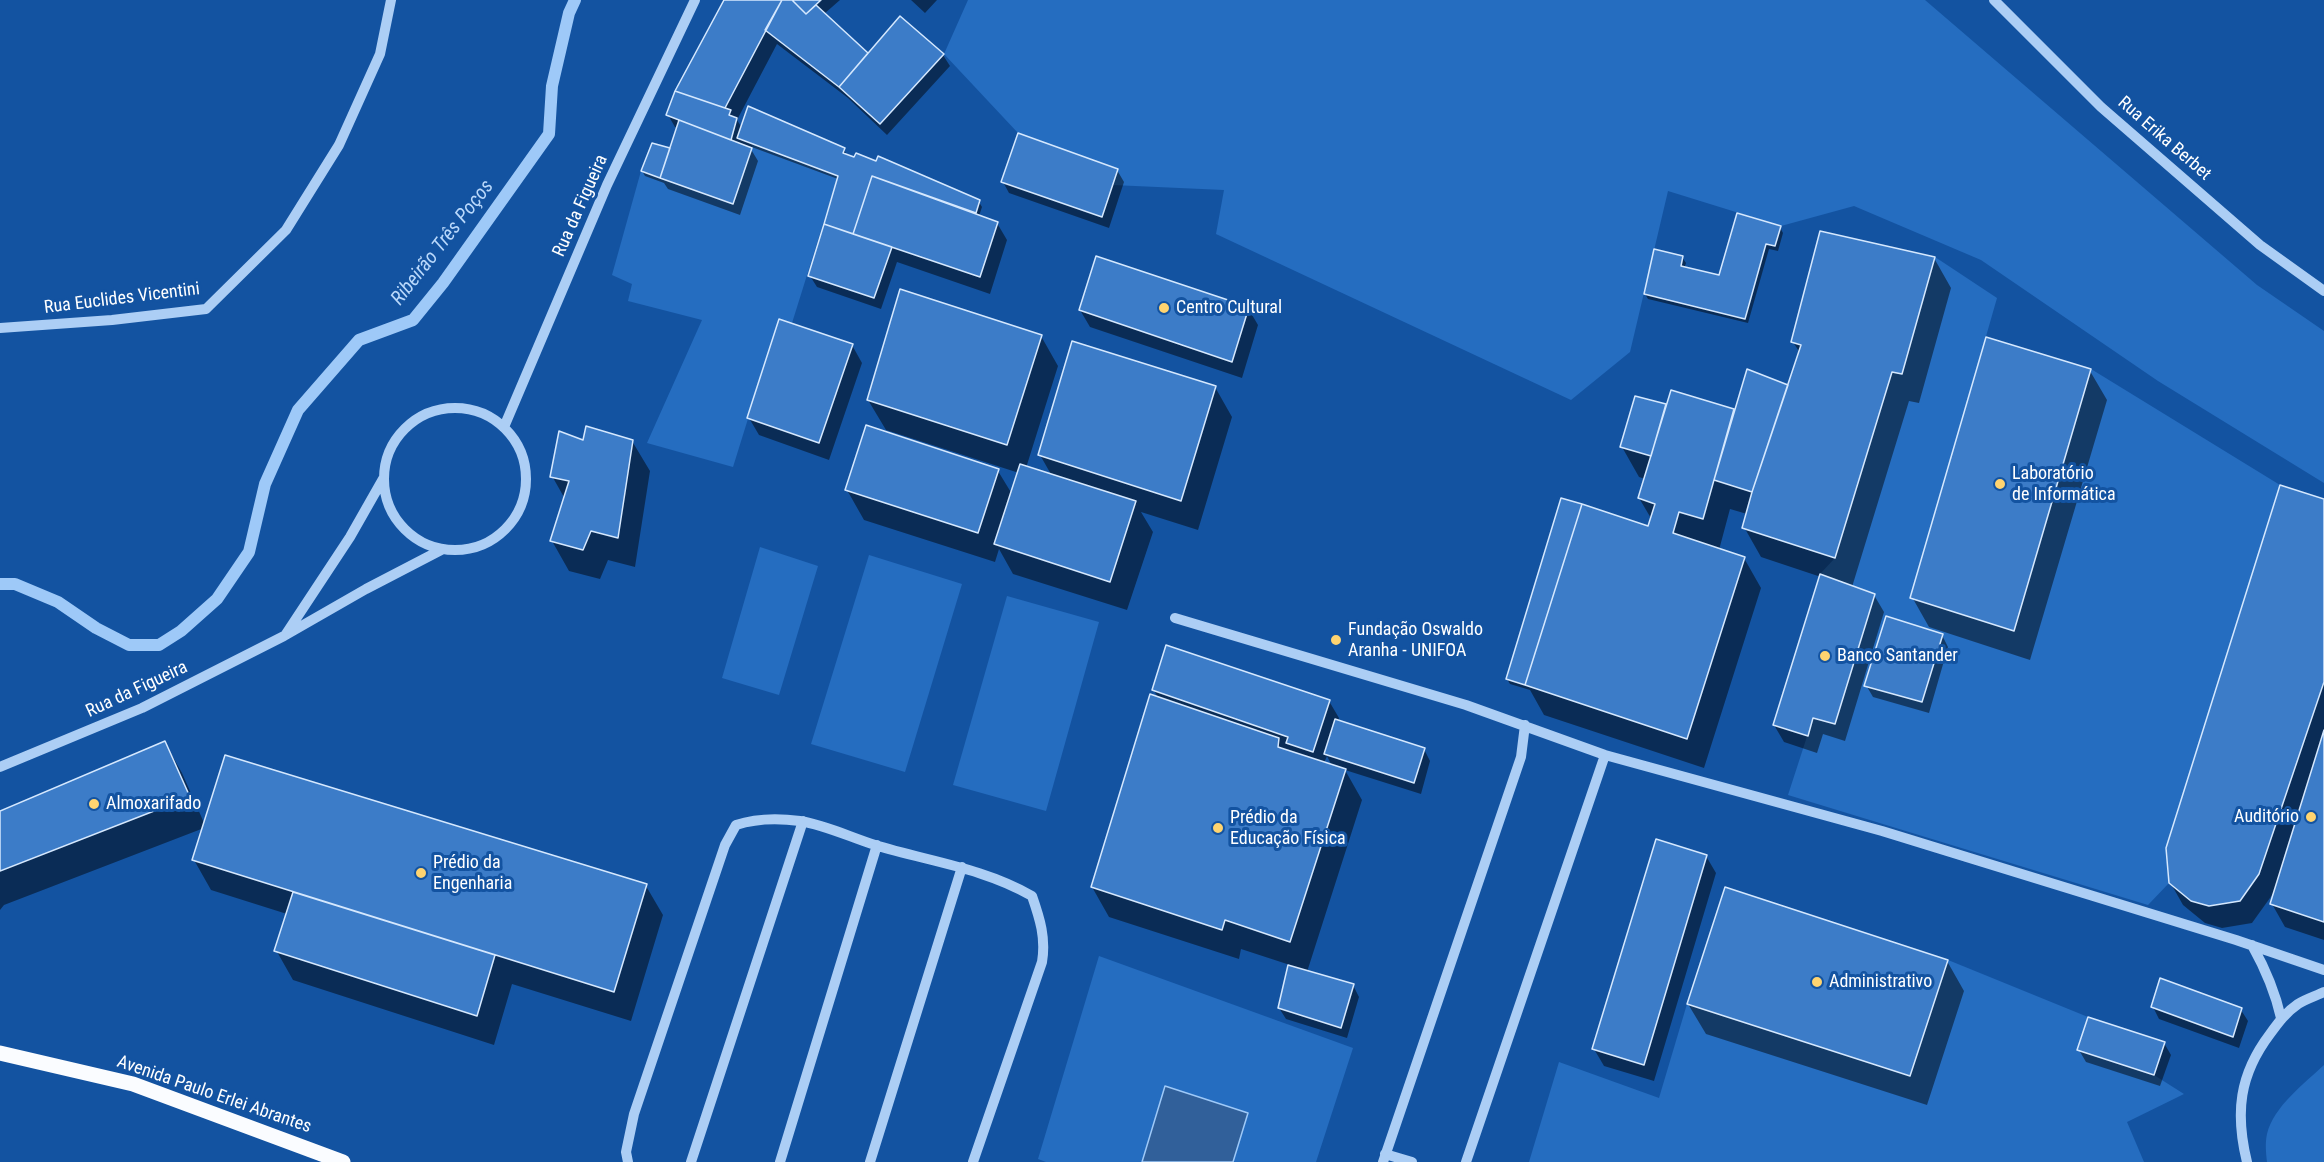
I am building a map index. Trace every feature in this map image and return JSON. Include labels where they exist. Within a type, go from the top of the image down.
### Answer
[{"type":"main road","name":"Avenida Paulo Erlei Abrantes","points":[[0,1053],[133,1084],[343,1162]]},
{"type":"street","name":"Rua Euclides Vicentini","points":[[0,328],[112,320],[206,309],[286,230],[339,145],[380,54],[391,0]]},
{"type":"street","name":"Rua da Figueira","points":[[504,428],[608,185],[695,0]]},
{"type":"street","name":"Rua Erika Berbet","points":[[1994,0],[2101,107],[2260,245],[2324,291]]},
{"type":"street","points":[[446,409],[467,409],[487,415],[504,428],[518,445],[525,466],[526,489],[519,511],[506,530],[487,543],[465,550],[442,549],[423,543],[400,525],[386,499],[383,479],[386,459],[395,440],[408,424],[426,414],[446,409]]},
{"type":"street","name":"Rua da Figueira","points":[[284,636],[350,537],[383,479]]},
{"type":"street","name":"Rua da Figueira","points":[[0,768],[142,708],[284,636],[442,549]]},
{"type":"street","points":[[1175,618],[1466,705],[1605,755],[1882,831],[2252,945],[2324,970]]},
{"type":"street","points":[[1412,1162],[1384,1158],[1521,757],[1525,725]]},
{"type":"street","points":[[1466,1162],[1605,755]]},
{"type":"street","points":[[628,1162],[626,1152],[634,1114],[725,845],[736,825],[752,820],[775,818],[803,821],[877,845],[962,867],[1032,896],[1042,922],[1044,948],[1041,962],[973,1162]]},
{"type":"street","points":[[691,1162],[803,821]]},
{"type":"street","points":[[780,1162],[877,845]]},
{"type":"street","points":[[870,1162],[962,867]]},
{"type":"street","points":[[2252,945],[2269,974],[2281,1018]]},
{"type":"street","points":[[2247,1162],[2242,1140],[2240,1109],[2246,1074],[2263,1043],[2281,1018],[2299,1003],[2324,992]]},
{"type":"shaded area","points":[[968,0],[1925,0],[2257,285],[2324,331],[2324,483],[2158,381],[1981,260],[1854,206],[1781,226],[1668,191],[1630,352],[1571,400],[1216,234],[1224,190],[1113,185],[1118,169],[1018,133],[944,54]]},
{"type":"shaded area","points":[[753,143],[838,176],[792,323],[779,319],[733,467],[647,443],[702,320],[628,301],[632,284],[612,275],[641,171],[733,204]]},
{"type":"shaded area","points":[[1935,257],[1997,298],[1911,598],[2014,631],[2091,369],[2280,485],[2166,848],[2169,883],[2148,905],[1788,795],[1813,718],[1835,724],[1875,594],[1820,574],[1835,558],[1892,372],[1902,374]]},
{"type":"shaded area","points":[[760,547],[818,566],[779,695],[722,678]]},
{"type":"shaded area","points":[[869,555],[962,584],[905,772],[811,744]]},
{"type":"shaded area","points":[[1007,596],[1099,622],[1046,811],[953,785]]},
{"type":"shaded area","points":[[1099,956],[1353,1048],[1316,1162],[1046,1162],[1038,1159]]},
{"type":"shaded area","points":[[1948,960],[2088,1017],[2078,1050],[2154,1075],[2184,1094],[2127,1122],[2144,1162],[1529,1162],[1559,1062],[1659,1098],[1687,1004],[1910,1076]]},
{"type":"shaded area","points":[[2324,1065],[2324,1162],[2267,1162],[2267,1134],[2276,1114],[2291,1096]]},
{"type":"shaded area","points":[[1165,1086],[1248,1113],[1233,1162],[1142,1162]]},
{"type":"building","points":[[724,0],[782,0],[725,108],[675,91]]},
{"type":"building","points":[[782,0],[792,0],[806,14],[816,5],[868,53],[839,87],[765,30]]},
{"type":"building","points":[[792,0],[821,0],[806,14]]},
{"type":"building","points":[[900,16],[944,54],[880,124],[839,87]]},
{"type":"building","points":[[675,91],[731,110],[729,115],[737,118],[731,140],[666,115]]},
{"type":"building","points":[[748,106],[845,148],[843,153],[854,157],[856,153],[876,161],[878,156],[980,200],[976,213],[872,176],[853,234],[824,224],[838,176],[737,138]]},
{"type":"building","points":[[679,120],[752,148],[733,204],[660,178]]},
{"type":"building","points":[[1018,133],[1118,169],[1102,217],[1001,182]]},
{"type":"building","points":[[652,143],[670,148],[660,178],[641,171]]},
{"type":"building","points":[[872,176],[998,222],[980,277],[853,234]]},
{"type":"building","points":[[1737,213],[1781,226],[1775,246],[1766,244],[1745,319],[1644,294],[1654,249],[1683,256],[1681,266],[1719,275]]},
{"type":"building","points":[[824,224],[892,247],[874,298],[808,276]]},
{"type":"building","points":[[1820,231],[1935,257],[1902,374],[1892,372],[1835,558],[1742,528],[1801,345],[1791,342]]},
{"type":"building","name":"Centro Cultural","points":[[1096,256],[1249,307],[1232,362],[1079,310]]},
{"type":"building","points":[[900,289],[1042,335],[1007,445],[867,400]]},
{"type":"building","points":[[779,319],[853,344],[819,443],[747,418]]},
{"type":"building","name":"Laboratório de Informática","points":[[1986,337],[2091,369],[2014,631],[1910,598]]},
{"type":"building","points":[[1072,341],[1216,386],[1181,501],[1038,455]]},
{"type":"building","points":[[1747,369],[1788,385],[1752,492],[1714,480]]},
{"type":"building","points":[[1671,390],[1734,409],[1703,519],[1679,512],[1673,533],[1745,557],[1687,739],[1525,685],[1582,504],[1648,526],[1655,504],[1638,498]]},
{"type":"building","points":[[1635,396],[1666,404],[1651,456],[1620,447]]},
{"type":"building","points":[[866,425],[999,469],[978,533],[845,490]]},
{"type":"building","points":[[586,426],[633,440],[618,538],[591,531],[583,550],[550,541],[569,481],[550,477],[559,431],[583,440]]},
{"type":"building","points":[[1020,464],[1136,501],[1110,582],[994,544]]},
{"type":"building","points":[[2280,485],[2324,499],[2324,682],[2259,874],[2240,901],[2209,906],[2191,901],[2169,883],[2166,848]]},
{"type":"building","points":[[1561,498],[1582,504],[1525,685],[1506,679]]},
{"type":"building","name":"Banco Santander","points":[[1820,574],[1875,594],[1835,724],[1813,718],[1808,736],[1773,725]]},
{"type":"building","points":[[1886,616],[1943,634],[1922,702],[1864,686]]},
{"type":"building","points":[[1166,645],[1330,700],[1313,752],[1286,743],[1288,737],[1152,690]]},
{"type":"building","name":"Prédio da Educação Física","points":[[1150,694],[1279,738],[1278,747],[1346,769],[1290,942],[1225,920],[1222,930],[1091,887]]},
{"type":"building","points":[[1335,719],[1425,748],[1414,783],[1324,754]]},
{"type":"building","name":"Auditório","points":[[2324,730],[2324,922],[2270,904]]},
{"type":"building","name":"Almoxarifado","points":[[165,741],[190,797],[0,871],[0,811]]},
{"type":"building","name":"Prédio da Engenharia","points":[[225,755],[647,884],[614,992],[192,860]]},
{"type":"building","points":[[1656,839],[1707,855],[1644,1065],[1592,1049]]},
{"type":"building","name":"Administrativo","points":[[1725,887],[1948,960],[1910,1076],[1687,1004]]},
{"type":"building","points":[[293,892],[495,955],[477,1016],[274,951]]},
{"type":"building","points":[[1288,965],[1354,984],[1341,1028],[1278,1008]]},
{"type":"building","points":[[2160,978],[2242,1008],[2233,1037],[2151,1007]]},
{"type":"building","points":[[2088,1017],[2165,1042],[2154,1075],[2077,1050]]},
{"type":"waterway","name":"Ribeirão Três Poços","points":[[0,584],[15,584],[58,602],[96,628],[129,645],[159,645],[181,631],[217,599],[249,552],[265,484],[298,410],[359,340],[413,320],[443,283],[549,134],[552,86],[569,13],[575,0]]},
{"type":"place","name":"Centro Cultural","points":[[1164,308]]},
{"type":"place","name":"Laboratório de Informática","points":[[2000,484]]},
{"type":"place","name":"Fundação Oswaldo Aranha - UNIFOA","points":[[1336,640]]},
{"type":"place","name":"Banco Santander","points":[[1825,656]]},
{"type":"place","name":"Almoxarifado","points":[[94,804]]},
{"type":"place","name":"Auditório","points":[[2311,817]]},
{"type":"place","name":"Prédio da Educação Física","points":[[1218,828]]},
{"type":"place","name":"Prédio da Engenharia","points":[[421,873]]},
{"type":"place","name":"Administrativo","points":[[1817,982]]}]
